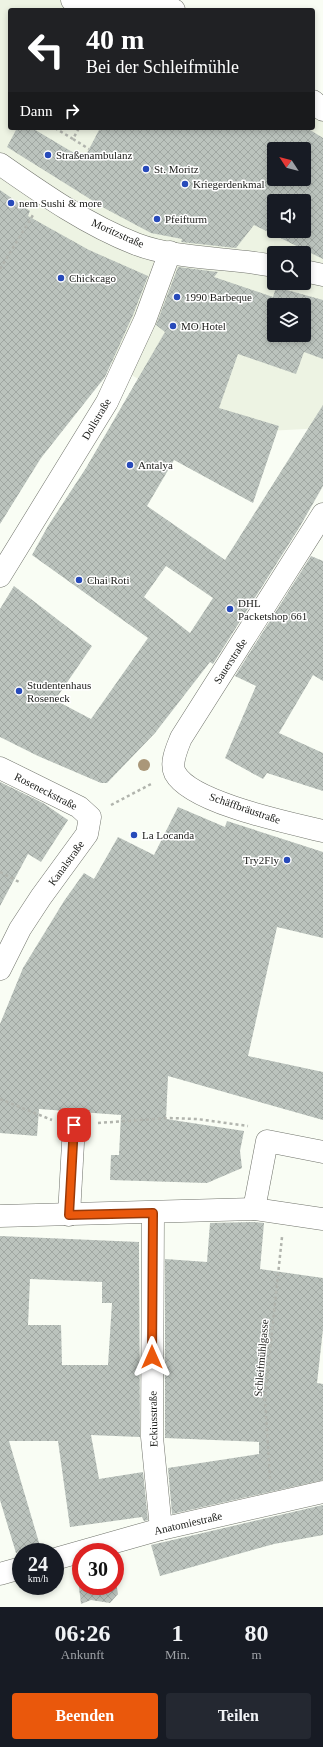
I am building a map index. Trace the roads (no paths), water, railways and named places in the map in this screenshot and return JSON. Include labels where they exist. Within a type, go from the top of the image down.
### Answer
[{"type":"street","points":[[72,0],[86,8]]},
{"type":"street","points":[[113,8],[149,4],[166,8]]},
{"type":"street","points":[[315,103],[323,110]]},
{"type":"street","name":"Moritzstraße","points":[[0,164],[45,195],[89,220],[137,244],[170,252],[267,265]]},
{"type":"street","name":"Dollstraße","points":[[0,576],[107,402],[145,320],[170,252]]},
{"type":"street","name":"Sauerstraße","points":[[174,772],[174,757],[180,738],[316,539],[323,514]]},
{"type":"street","name":"Roseneckstraße","points":[[0,768],[79,807],[90,817]]},
{"type":"street","name":"Schäffbräustraße","points":[[174,772],[183,784],[227,805],[270,818],[323,831]]},
{"type":"street","name":"Kanalstraße","points":[[0,969],[20,929],[87,834],[90,817]]},
{"type":"street","points":[[69,1215],[74,1125]]},
{"type":"street","points":[[254,1209],[268,1141],[323,1152]]},
{"type":"street","points":[[0,1216],[153,1213],[254,1209],[323,1219]]},
{"type":"street","name":"Eckiusstraße","points":[[153,1213],[152,1436],[161,1529]]},
{"type":"street","name":"Anatomiestraße","points":[[64,1556],[161,1529],[323,1492]]},
{"type":"place","name":"Straßenambulanz","points":[[48,155]]},
{"type":"place","name":"St. Moritz","points":[[146,169]]},
{"type":"place","name":"Kriegerdenkmal","points":[[185,184]]},
{"type":"place","name":"nem Sushi & more","points":[[11,203]]},
{"type":"place","name":"Pfeifturm","points":[[157,219]]},
{"type":"place","name":"Chickcago","points":[[61,278]]},
{"type":"place","name":"1990 Barbeque","points":[[177,297]]},
{"type":"place","name":"MO Hotel","points":[[173,326]]},
{"type":"place","name":"Antalya","points":[[130,465]]},
{"type":"place","name":"Chai Roti","points":[[79,580]]},
{"type":"place","name":"DHL Packetshop 661","points":[[230,609]]},
{"type":"place","name":"Studentenhaus Roseneck","points":[[19,691]]},
{"type":"place","name":"La Locanda","points":[[134,835]]},
{"type":"place","name":"Try2Fly","points":[[287,860]]}]
